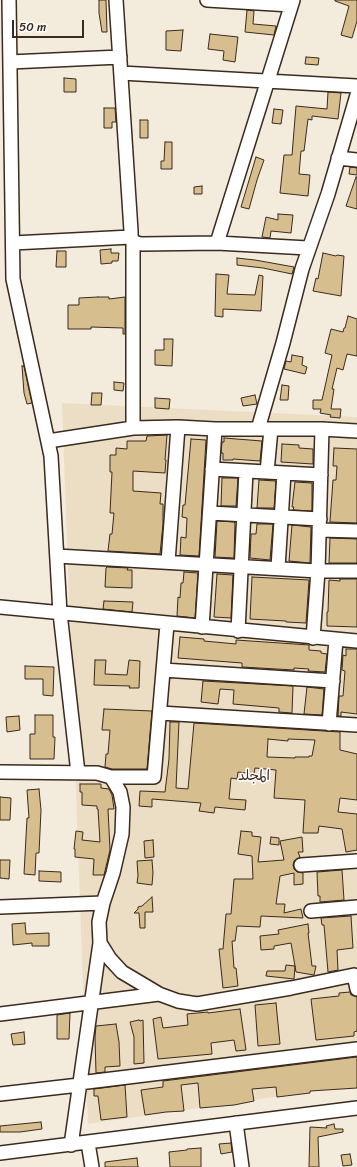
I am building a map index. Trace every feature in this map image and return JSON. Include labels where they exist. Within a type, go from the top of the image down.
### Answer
[{"type":"street","points":[[9,0],[13,280],[51,456],[60,613],[78,773]]},
{"type":"street","points":[[116,0],[132,239],[133,428]]},
{"type":"street","points":[[207,0],[292,2],[217,243]]},
{"type":"street","points":[[10,62],[120,57]]},
{"type":"street","points":[[121,73],[357,86]]},
{"type":"street","points":[[267,472],[264,429],[283,343],[308,248],[328,194],[357,95]]},
{"type":"street","points":[[338,158],[357,160]]},
{"type":"street","points":[[13,242],[132,239],[137,243],[142,244],[217,243],[308,248]]},
{"type":"street","points":[[48,441],[133,428],[178,427],[215,429],[322,429],[357,431]]},
{"type":"street","points":[[168,562],[178,427]]},
{"type":"street","points":[[202,627],[215,429]]},
{"type":"street","points":[[313,638],[320,525],[322,429]]},
{"type":"street","points":[[212,469],[321,475]]},
{"type":"street","points":[[238,631],[246,471]]},
{"type":"street","points":[[278,568],[284,473]]},
{"type":"street","points":[[210,513],[281,517],[357,531]]},
{"type":"street","points":[[56,556],[318,571],[357,571]]},
{"type":"street","points":[[0,607],[238,631],[357,641]]},
{"type":"street","points":[[0,772],[97,773],[111,778],[154,777],[167,624]]},
{"type":"street","points":[[329,724],[336,640]]},
{"type":"street","points":[[163,670],[333,681]]},
{"type":"street","points":[[160,713],[357,725]]},
{"type":"street","points":[[70,1145],[100,943],[99,922],[103,904],[114,873],[122,834],[122,807],[120,792],[111,778]]},
{"type":"street","points":[[301,865],[357,861]]},
{"type":"street","points":[[0,907],[103,904]]},
{"type":"street","points":[[311,911],[357,907]]},
{"type":"street","points":[[100,943],[110,959],[122,972],[159,994],[178,1002],[197,1004],[354,976],[357,989]]},
{"type":"street","points":[[0,1014],[159,994]]},
{"type":"street","points":[[0,1094],[357,1049]]},
{"type":"street","points":[[0,1154],[357,1108]]},
{"type":"street","points":[[236,1123],[242,1167]]},
{"type":"street","points":[[88,1143],[92,1167]]},
{"type":"shaded area","points":[[62,403],[357,417],[357,1085],[88,1124]]},
{"type":"building","points":[[99,0],[106,0],[107,32],[102,32],[99,13]]},
{"type":"building","points":[[335,0],[357,0],[357,21],[352,38],[341,35],[349,6]]},
{"type":"building","points":[[247,10],[254,11],[253,24],[276,26],[274,35],[245,32]]},
{"type":"building","points":[[183,30],[181,51],[166,50],[166,31]]},
{"type":"building","points":[[210,34],[238,37],[235,62],[223,60],[224,51],[208,49]]},
{"type":"building","points":[[306,57],[319,58],[318,65],[305,64]]},
{"type":"building","points":[[64,78],[76,79],[76,92],[64,92]]},
{"type":"building","points":[[328,92],[341,93],[338,119],[312,116],[312,120],[308,119],[304,151],[301,151],[299,174],[310,175],[308,196],[280,193],[284,155],[292,155],[296,106],[327,109]]},
{"type":"building","points":[[104,108],[115,108],[116,122],[112,122],[112,128],[104,128]]},
{"type":"building","points":[[274,109],[283,110],[281,124],[272,123]]},
{"type":"building","points":[[140,120],[148,120],[148,138],[140,138]]},
{"type":"building","points":[[165,142],[172,142],[172,169],[161,169],[161,161],[164,161]]},
{"type":"building","points":[[256,157],[264,160],[249,209],[241,207]]},
{"type":"building","points":[[350,167],[357,168],[357,175],[349,174]]},
{"type":"building","points":[[357,177],[357,209],[346,206]]},
{"type":"building","points":[[202,186],[202,194],[194,194],[194,187]]},
{"type":"building","points":[[278,214],[293,215],[291,233],[271,231],[270,238],[262,237],[266,217],[278,220]]},
{"type":"building","points":[[111,249],[111,253],[119,253],[118,261],[101,264],[100,250]]},
{"type":"building","points":[[57,251],[66,251],[66,267],[56,267]]},
{"type":"building","points":[[323,253],[344,256],[341,296],[313,291],[316,278],[318,279]]},
{"type":"building","points":[[237,258],[294,267],[292,274],[263,268],[237,265]]},
{"type":"building","points":[[216,274],[229,275],[227,294],[255,295],[259,275],[263,276],[261,311],[223,309],[223,317],[215,316]]},
{"type":"building","points":[[109,297],[109,299],[125,297],[125,334],[123,334],[123,328],[91,327],[91,329],[68,329],[68,305],[79,305],[79,298]]},
{"type":"building","points":[[348,316],[357,319],[357,356],[347,354],[343,370],[337,368],[332,389],[334,389],[331,409],[341,409],[340,418],[330,417],[331,415],[320,413],[321,409],[313,409],[313,400],[322,400],[332,355],[325,353],[331,329],[343,332]]},
{"type":"building","points":[[164,339],[173,339],[172,366],[155,365],[155,350],[164,350]]},
{"type":"building","points":[[292,355],[303,357],[302,365],[307,367],[305,374],[284,369],[286,361],[291,362]]},
{"type":"building","points":[[22,366],[24,366],[32,403],[27,404],[24,393]]},
{"type":"building","points":[[114,382],[124,383],[123,391],[114,390]]},
{"type":"building","points":[[282,385],[289,386],[288,400],[280,400]]},
{"type":"building","points":[[92,393],[102,393],[101,405],[91,405]]},
{"type":"building","points":[[255,395],[257,404],[243,406],[241,398]]},
{"type":"building","points":[[155,398],[170,399],[169,409],[155,408]]},
{"type":"building","points":[[167,435],[165,473],[133,471],[133,491],[161,493],[160,504],[163,504],[163,524],[160,554],[108,551],[110,534],[112,534],[114,513],[110,513],[112,472],[110,472],[110,455],[116,455],[116,448],[127,449],[127,441],[146,441],[147,436]]},
{"type":"building","points":[[224,438],[262,441],[260,461],[233,459],[223,460],[223,453],[221,453]]},
{"type":"building","points":[[191,439],[206,440],[199,556],[180,555],[181,537],[186,538],[187,518],[182,517],[183,505],[185,505]]},
{"type":"building","points":[[282,444],[299,445],[299,448],[313,449],[313,464],[281,462]]},
{"type":"building","points":[[334,448],[357,449],[357,523],[330,522],[333,480],[336,480],[337,466],[333,466]]},
{"type":"building","points":[[222,478],[238,478],[236,506],[221,506]]},
{"type":"building","points":[[259,480],[276,481],[274,508],[257,508]]},
{"type":"building","points":[[295,482],[312,483],[312,511],[293,510],[294,507],[292,507]]},
{"type":"building","points":[[217,521],[235,522],[234,558],[215,557]]},
{"type":"building","points":[[257,524],[273,524],[270,560],[250,558],[251,534],[256,534]]},
{"type":"building","points":[[292,525],[311,527],[310,563],[289,561]]},
{"type":"building","points":[[330,538],[357,539],[357,563],[329,563]]},
{"type":"building","points":[[107,567],[128,568],[127,570],[132,570],[132,588],[105,587]]},
{"type":"building","points":[[184,572],[198,573],[195,618],[177,616],[178,597],[180,598],[181,583],[183,583]]},
{"type":"building","points":[[217,574],[233,575],[231,618],[214,617]]},
{"type":"building","points":[[252,577],[309,580],[306,623],[250,619]]},
{"type":"building","points":[[340,579],[357,579],[357,627],[327,626],[329,580],[340,581]]},
{"type":"building","points":[[104,601],[133,602],[132,612],[103,609]]},
{"type":"building","points":[[180,637],[236,644],[236,640],[309,645],[309,650],[321,651],[321,653],[327,654],[325,672],[294,668],[294,670],[242,667],[242,663],[178,658]]},
{"type":"building","points":[[346,649],[357,649],[357,714],[341,712],[341,716],[338,716],[339,696],[343,696],[345,671],[342,670],[343,655],[346,656]]},
{"type":"building","points":[[95,660],[106,660],[105,674],[127,675],[129,660],[140,661],[139,688],[129,688],[130,686],[94,685]]},
{"type":"building","points":[[25,666],[54,667],[53,696],[43,695],[43,679],[25,679]]},
{"type":"building","points":[[203,681],[293,686],[292,713],[279,712],[279,708],[233,704],[234,690],[220,689],[218,704],[201,702]]},
{"type":"building","points":[[307,687],[324,689],[322,715],[304,714]]},
{"type":"building","points":[[104,709],[152,711],[147,769],[112,769],[105,767],[106,754],[108,754],[110,730],[102,730]]},
{"type":"building","points":[[35,715],[53,715],[53,737],[55,737],[54,759],[30,759],[30,734],[35,734]]},
{"type":"building","points":[[19,716],[20,730],[7,732],[6,717]]},
{"type":"building","points":[[170,722],[179,722],[176,788],[188,789],[194,723],[340,732],[340,750],[357,754],[357,800],[340,798],[338,812],[357,814],[357,850],[346,852],[342,829],[319,826],[318,833],[303,833],[305,800],[274,798],[276,770],[255,768],[254,774],[238,772],[237,779],[231,778],[229,799],[246,800],[245,810],[215,807],[214,813],[199,811],[201,803],[152,799],[152,807],[139,806],[140,791],[165,792],[169,759]],"holes":[[[268,739],[288,741],[288,739],[315,740],[312,756],[295,758],[267,757]]]},
{"type":"building","points":[[80,784],[101,784],[101,788],[109,789],[112,795],[114,809],[108,809],[110,850],[104,875],[93,875],[94,859],[75,857],[74,849],[76,831],[83,832],[82,840],[100,842],[97,806],[82,805],[82,792],[80,792]]},
{"type":"building","points":[[39,789],[41,810],[39,853],[36,853],[35,875],[24,874],[27,818],[29,818],[27,790]]},
{"type":"building","points":[[0,797],[11,798],[10,820],[0,820]]},
{"type":"building","points":[[241,831],[252,832],[252,836],[261,837],[258,862],[284,860],[280,841],[302,837],[303,852],[298,852],[300,857],[294,861],[293,865],[297,872],[303,873],[303,884],[294,885],[294,873],[280,876],[276,904],[285,904],[284,913],[301,909],[303,918],[261,916],[260,927],[237,926],[235,941],[232,941],[234,968],[236,968],[238,986],[223,988],[219,949],[223,949],[226,914],[231,914],[234,879],[253,879],[252,856],[238,854]]},
{"type":"building","points":[[271,837],[279,838],[279,845],[270,844]]},
{"type":"building","points":[[153,840],[154,857],[145,858],[144,841]]},
{"type":"building","points":[[0,860],[10,860],[9,879],[0,878]]},
{"type":"building","points":[[152,860],[152,885],[137,883],[137,861]]},
{"type":"building","points":[[342,870],[344,900],[320,902],[320,896],[318,896],[317,872]]},
{"type":"building","points":[[39,871],[61,872],[61,882],[39,881]]},
{"type":"building","points":[[152,897],[153,912],[145,912],[145,928],[140,928],[139,913],[134,913],[138,907],[142,906]]},
{"type":"building","points":[[351,916],[353,948],[337,950],[338,970],[328,972],[324,925],[322,925],[321,918]]},
{"type":"building","points":[[25,923],[26,934],[49,933],[49,946],[32,946],[32,943],[13,945],[12,924]]},
{"type":"building","points":[[308,924],[312,966],[316,966],[314,975],[296,972],[291,943],[274,946],[274,949],[261,950],[260,936],[279,934],[278,930]]},
{"type":"building","points":[[286,965],[295,966],[294,979],[266,976],[267,971],[285,971]]},
{"type":"building","points":[[350,992],[351,995],[357,997],[357,1031],[354,1032],[354,1036],[316,1040],[311,999],[339,996],[339,993]]},
{"type":"building","points":[[276,1003],[280,1044],[258,1046],[255,1005]]},
{"type":"building","points":[[240,1009],[246,1050],[236,1051],[234,1040],[211,1043],[212,1054],[158,1059],[153,1019],[161,1017],[163,1028],[188,1025],[187,1014]]},
{"type":"building","points":[[70,1013],[69,1039],[57,1039],[57,1015]]},
{"type":"building","points":[[143,1020],[144,1063],[134,1064],[134,1037],[130,1022]]},
{"type":"building","points":[[116,1024],[119,1042],[120,1066],[105,1067],[105,1072],[96,1073],[96,1026]]},
{"type":"building","points":[[24,1032],[25,1044],[13,1045],[11,1034]]},
{"type":"building","points":[[357,1057],[357,1088],[310,1091],[310,1093],[277,1097],[276,1087],[252,1089],[254,1101],[234,1105],[200,1108],[198,1083],[181,1085],[184,1111],[145,1115],[141,1090],[163,1087],[163,1081]]},
{"type":"building","points":[[125,1085],[127,1117],[101,1120],[98,1096],[94,1096],[94,1089]]},
{"type":"building","points":[[41,1122],[42,1129],[20,1132],[0,1132],[0,1126]]},
{"type":"building","points":[[334,1124],[335,1129],[343,1129],[343,1132],[318,1137],[319,1167],[309,1167],[310,1127],[327,1128],[326,1126]]},
{"type":"building","points":[[231,1143],[232,1152],[221,1154],[219,1144]]},
{"type":"building","points":[[201,1148],[201,1167],[170,1167],[169,1152]]},
{"type":"building","points":[[350,1154],[352,1165],[343,1166],[341,1155]]},
{"type":"building","points":[[137,1158],[138,1167],[105,1167],[105,1162]]},
{"type":"district","name":"المجلد","points":[[254,776]]}]
